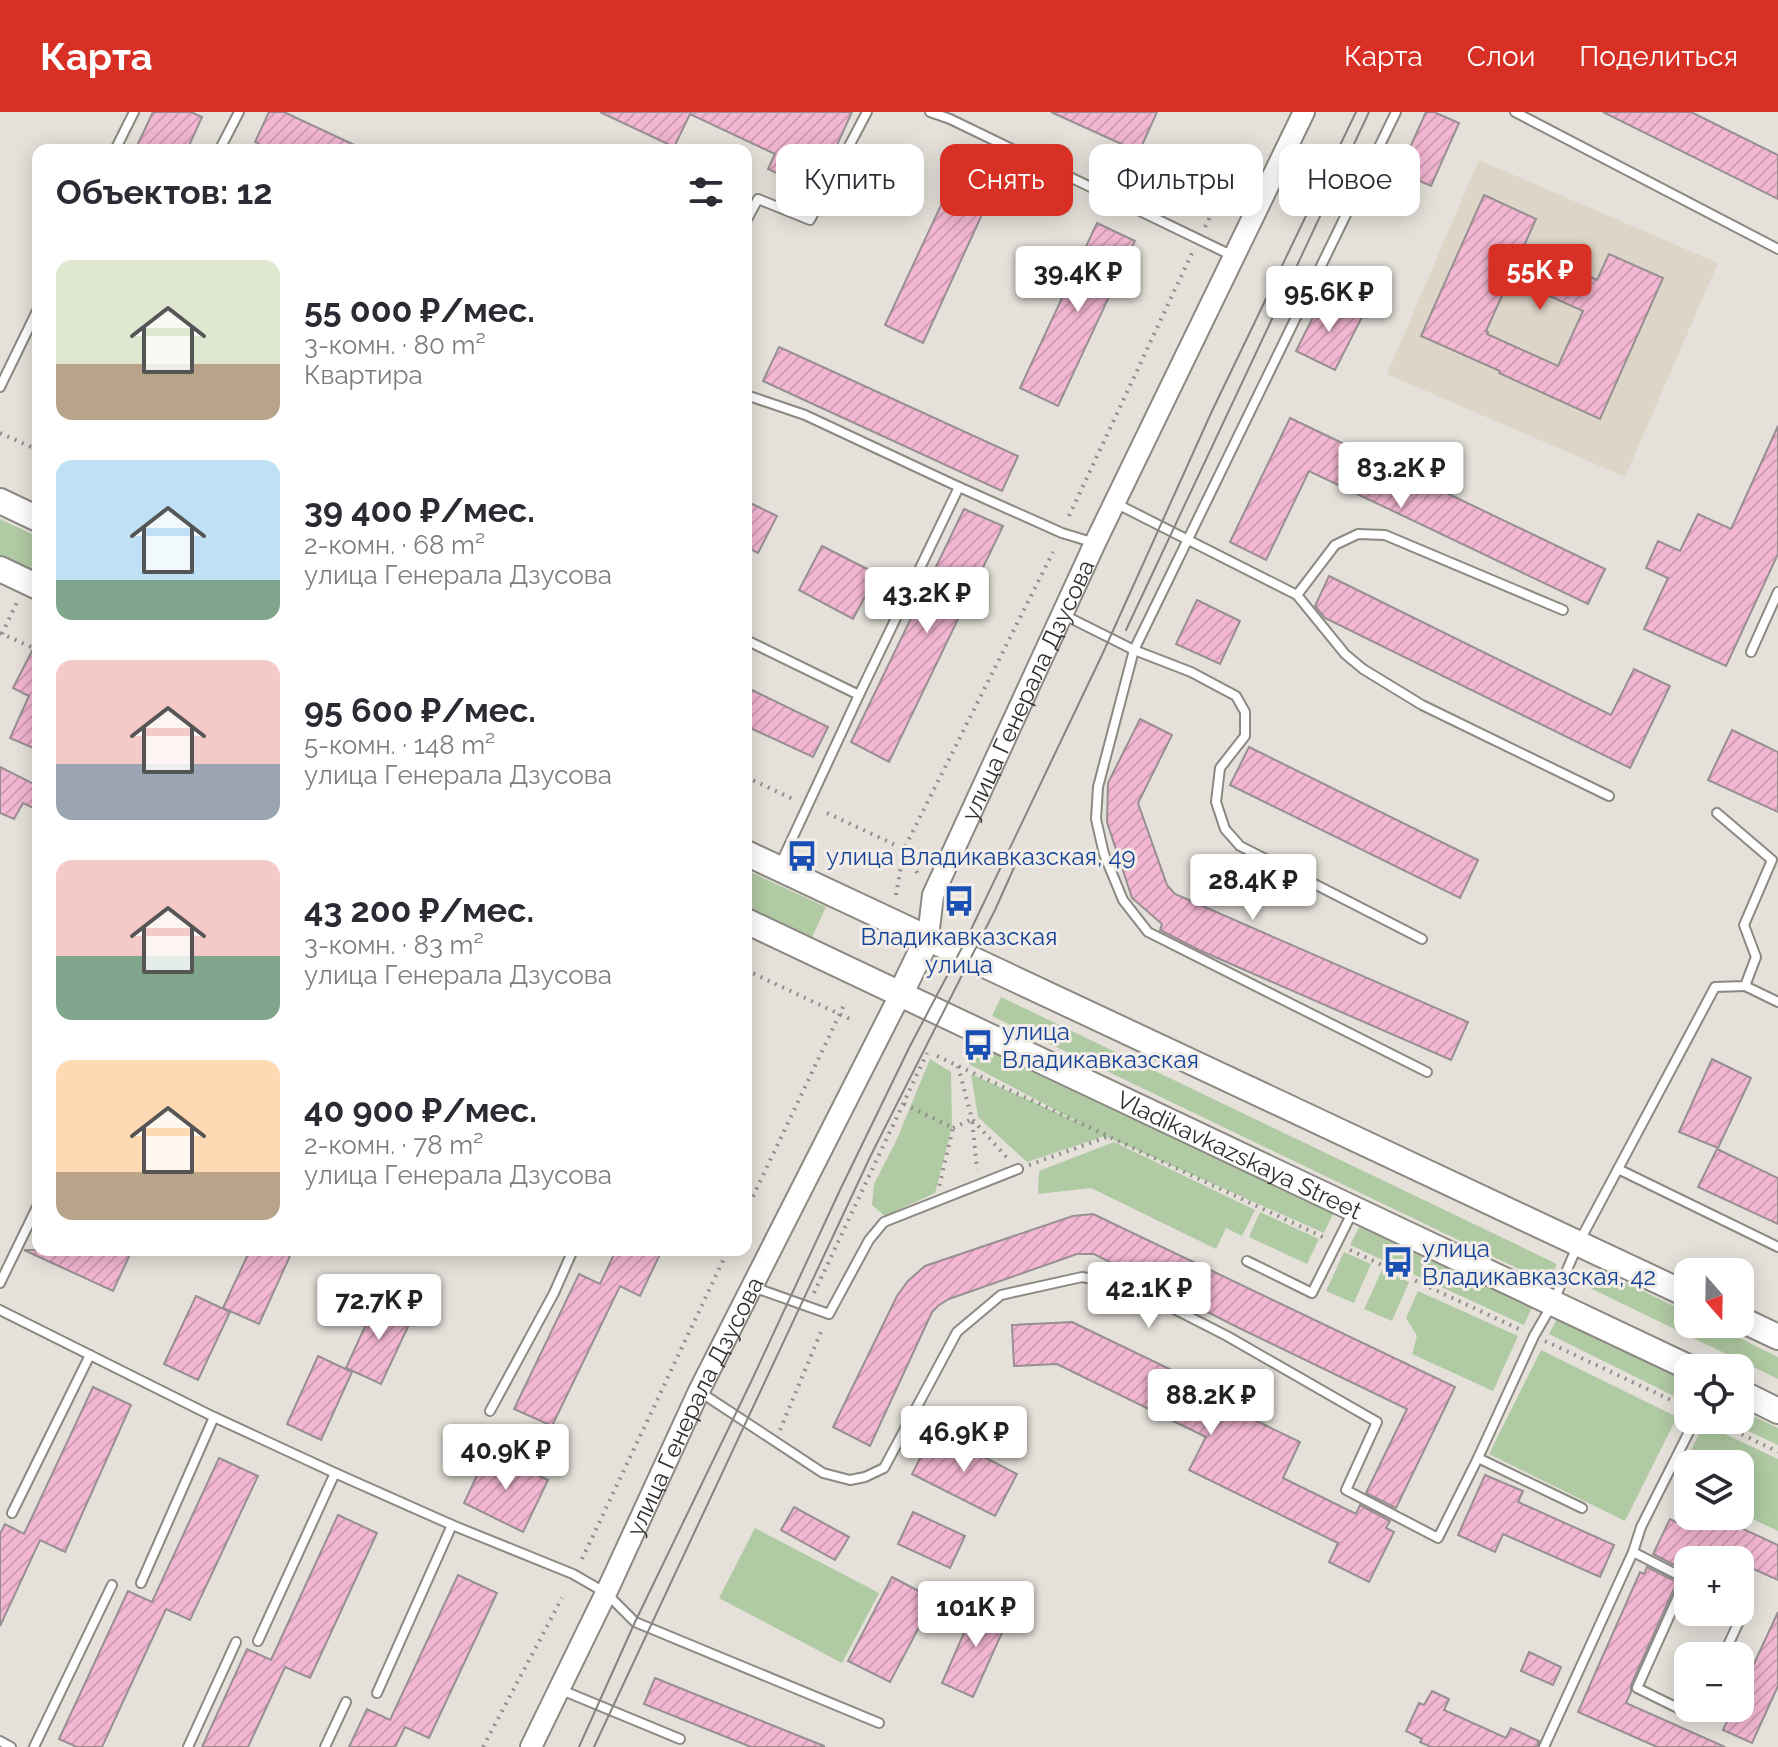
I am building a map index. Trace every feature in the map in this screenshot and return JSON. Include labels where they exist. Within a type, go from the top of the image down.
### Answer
[{"type":"main road","points":[[0,501],[32,516]]},
{"type":"main road","points":[[0,569],[28,593]]},
{"type":"main road","points":[[752,856],[1674,1289]]},
{"type":"main road","name":"Vladikavkazskaya Street","points":[[752,924],[1674,1360]]},
{"type":"main road","name":"улица Генерала Дзусова","points":[[901,993],[928,937]]},
{"type":"main road","points":[[1754,1326],[1778,1337]]},
{"type":"main road","points":[[1754,1399],[1778,1411]]},
{"type":"street","name":"улица Генерала Дзусова","points":[[928,937],[933,895],[1095,543],[1304,112]]},
{"type":"street","name":"улица Генерала Дзусова","points":[[531,1747],[699,1391],[901,993]]},
{"type":"lane","points":[[118,144],[134,112]]},
{"type":"lane","points":[[223,144],[239,112]]},
{"type":"lane","points":[[752,210],[758,199],[810,220],[867,112]]},
{"type":"lane","points":[[930,112],[1234,256]]},
{"type":"lane","points":[[1396,112],[1134,650],[1098,787],[1096,819],[1104,854],[1123,900],[1148,932],[1427,1072]]},
{"type":"lane","points":[[1515,112],[1778,249]]},
{"type":"lane","points":[[0,387],[32,321]]},
{"type":"lane","points":[[752,397],[805,415],[1062,533],[1095,543]]},
{"type":"lane","points":[[779,868],[959,487]]},
{"type":"lane","points":[[1115,503],[1297,595],[1345,654],[1363,669],[1422,705],[1609,796]]},
{"type":"lane","points":[[1297,595],[1335,545],[1358,534],[1385,535],[1563,610]]},
{"type":"lane","points":[[1751,652],[1778,592]]},
{"type":"lane","points":[[1062,614],[1134,650],[1191,672],[1236,696],[1245,712],[1245,736],[1220,768],[1216,802],[1225,829],[1240,846],[1422,939]]},
{"type":"lane","points":[[752,643],[859,695]]},
{"type":"lane","points":[[1717,813],[1772,860],[1744,925],[1756,957],[1745,986]]},
{"type":"lane","points":[[699,1391],[823,1473],[850,1480],[865,1477],[884,1468],[957,1332],[1001,1295],[1082,1277],[1129,1286],[1227,1336],[1377,1422],[1346,1490],[1438,1538],[1534,1336],[1553,1303],[1578,1244],[1715,987],[1745,986],[1778,1002]]},
{"type":"lane","points":[[753,1287],[829,1314],[869,1240],[884,1222],[1018,1169]]},
{"type":"lane","points":[[1618,1169],[1778,1247]]},
{"type":"lane","points":[[1247,1261],[1312,1293],[1354,1209]]},
{"type":"lane","points":[[0,1283],[32,1217]]},
{"type":"lane","points":[[490,1411],[554,1293],[570,1256]]},
{"type":"lane","points":[[0,1310],[214,1417],[335,1473],[573,1574],[606,1593],[635,1622],[879,1723]]},
{"type":"lane","points":[[12,1513],[90,1355]]},
{"type":"lane","points":[[141,1583],[214,1417]]},
{"type":"lane","points":[[1544,1747],[1633,1552],[1641,1527],[1688,1434]]},
{"type":"lane","points":[[1478,1458],[1582,1508]]},
{"type":"lane","points":[[258,1641],[335,1473]]},
{"type":"lane","points":[[377,1693],[452,1525]]},
{"type":"lane","points":[[1633,1552],[1674,1572]]},
{"type":"lane","points":[[34,1747],[112,1585]]},
{"type":"lane","points":[[1674,1607],[1637,1688],[1674,1706]]},
{"type":"lane","points":[[188,1747],[236,1642]]},
{"type":"lane","points":[[558,1689],[680,1739]]},
{"type":"lane","points":[[325,1747],[346,1702]]},
{"type":"lane","points":[[0,1741],[11,1747]]},
{"type":"path","points":[[1069,516],[1246,143]]},
{"type":"path","points":[[0,433],[32,447]]},
{"type":"path","points":[[896,895],[904,849],[1053,552]]},
{"type":"path","points":[[28,593],[1,633],[32,647]]},
{"type":"path","points":[[752,780],[795,800]]},
{"type":"path","points":[[827,813],[904,849],[922,882]]},
{"type":"path","points":[[752,973],[852,1020]]},
{"type":"path","points":[[752,1198],[845,1003]]},
{"type":"path","points":[[808,1306],[927,1053]]},
{"type":"path","points":[[937,1056],[1674,1401]]},
{"type":"path","points":[[958,1066],[972,1119],[978,1184]]},
{"type":"path","points":[[903,1103],[953,1128]]},
{"type":"path","points":[[953,1128],[972,1119]]},
{"type":"path","points":[[972,1119],[1018,1169],[1107,1137]]},
{"type":"path","points":[[936,1201],[953,1128]]},
{"type":"path","points":[[582,1559],[725,1256]]},
{"type":"path","points":[[775,1442],[829,1314]]},
{"type":"path","points":[[1741,1434],[1778,1452]]},
{"type":"path","points":[[483,1747],[562,1598]]},
{"type":"shaded area","points":[[1479,160],[1718,263],[1625,477],[1387,374]]},
{"type":"green space","points":[[0,519],[32,534],[32,570],[0,555]]},
{"type":"green space","points":[[752,873],[826,907],[812,937],[752,909]]},
{"type":"green space","points":[[1001,997],[1557,1264],[1548,1283],[992,1016]]},
{"type":"green space","points":[[981,1039],[1336,1208],[1324,1233],[1105,1136],[1027,1162],[978,1117],[971,1074],[1084,1125],[969,1064]]},
{"type":"green space","points":[[930,1059],[951,1072],[952,1127],[935,1193],[885,1216],[872,1205],[874,1184],[897,1139]]},
{"type":"green space","points":[[1114,1142],[1255,1210],[1242,1236],[1226,1228],[1216,1249],[1091,1188],[1038,1194],[1039,1171]]},
{"type":"green space","points":[[1260,1212],[1319,1239],[1307,1264],[1249,1237]]},
{"type":"green space","points":[[1360,1225],[1533,1305],[1524,1325],[1350,1245]]},
{"type":"green space","points":[[1344,1252],[1371,1264],[1354,1303],[1326,1291]]},
{"type":"green space","points":[[1382,1270],[1409,1282],[1392,1321],[1364,1309]]},
{"type":"green space","points":[[1600,1270],[1674,1306],[1674,1329],[1590,1288]]},
{"type":"green space","points":[[1418,1291],[1518,1336],[1493,1391],[1412,1354],[1417,1336],[1406,1318]]},
{"type":"green space","points":[[1558,1317],[1674,1374],[1674,1396],[1549,1334]]},
{"type":"green space","points":[[1693,1338],[1739,1338],[1778,1357],[1778,1379],[1754,1367],[1754,1354],[1726,1354]]},
{"type":"green space","points":[[1541,1350],[1674,1416],[1674,1423],[1625,1521],[1489,1454]]},
{"type":"green space","points":[[1754,1417],[1778,1428],[1778,1445],[1754,1434]]},
{"type":"green space","points":[[1699,1434],[1725,1434],[1778,1459],[1778,1531],[1754,1520],[1754,1450],[1691,1450]]},
{"type":"green space","points":[[755,1528],[879,1593],[842,1663],[719,1598]]},
{"type":"building","points":[[153,112],[191,112],[202,117],[190,144],[138,144]]},
{"type":"building","points":[[269,112],[284,112],[352,144],[259,144],[255,142]]},
{"type":"building","points":[[600,112],[852,112],[837,144],[776,144],[776,173],[768,169],[775,154],[690,114],[675,144],[668,144]]},
{"type":"building","points":[[1051,112],[1157,112],[1143,144],[1121,144]]},
{"type":"building","points":[[1426,112],[1434,112],[1459,123],[1431,186],[1420,181],[1420,144],[1412,144]]},
{"type":"building","points":[[1603,112],[1691,112],[1778,155],[1778,199]]},
{"type":"building","points":[[1484,195],[1536,219],[1524,246],[1597,280],[1609,254],[1663,278],[1600,419],[1421,336]],"holes":[[[1510,278],[1583,311],[1558,366],[1486,331]]]},
{"type":"building","points":[[940,207],[940,216],[981,216],[923,343],[885,325]]},
{"type":"building","points":[[1097,223],[1135,241],[1058,406],[1020,388]]},
{"type":"building","points":[[1323,297],[1362,317],[1335,370],[1296,351]]},
{"type":"building","points":[[779,347],[1018,456],[1002,491],[763,381]]},
{"type":"building","points":[[1290,418],[1605,569],[1588,604],[1309,471],[1266,560],[1230,542]]},
{"type":"building","points":[[1778,426],[1778,554],[1726,666],[1644,629],[1668,578],[1646,568],[1658,541],[1680,551],[1698,514],[1731,529]]},
{"type":"building","points":[[752,504],[777,516],[758,553],[752,550]]},
{"type":"building","points":[[964,509],[1003,526],[889,762],[851,742]]},
{"type":"building","points":[[822,546],[877,574],[853,619],[799,590]]},
{"type":"building","points":[[1329,576],[1611,715],[1634,669],[1670,686],[1630,768],[1325,618],[1315,606]]},
{"type":"building","points":[[1197,600],[1240,621],[1220,664],[1176,644]]},
{"type":"building","points":[[32,651],[32,747],[10,738],[29,696],[13,688]]},
{"type":"building","points":[[752,690],[828,727],[813,757],[752,729]]},
{"type":"building","points":[[1140,719],[1172,735],[1138,803],[1167,885],[1175,894],[1468,1022],[1451,1060],[1160,930],[1162,924],[1132,898],[1107,822],[1108,783]]},
{"type":"building","points":[[1732,730],[1778,752],[1778,812],[1708,780]]},
{"type":"building","points":[[1249,747],[1478,860],[1460,898],[1230,785]]},
{"type":"building","points":[[0,767],[32,783],[32,807],[23,803],[14,819],[0,813]]},
{"type":"building","points":[[1712,1059],[1751,1078],[1718,1148],[1679,1132]]},
{"type":"building","points":[[1717,1149],[1778,1178],[1778,1224],[1698,1187]]},
{"type":"building","points":[[1093,1214],[1455,1387],[1396,1508],[1366,1493],[1407,1409],[1094,1254],[1077,1254],[939,1305],[932,1312],[870,1446],[833,1427],[897,1296],[925,1266],[1073,1216]]},
{"type":"building","points":[[37,1256],[129,1256],[113,1291]]},
{"type":"building","points":[[247,1256],[290,1256],[259,1324],[223,1308]]},
{"type":"building","points":[[613,1256],[659,1256],[640,1296],[620,1286],[552,1426],[514,1409],[579,1274],[600,1284]]},
{"type":"building","points":[[196,1296],[230,1312],[198,1380],[164,1364]]},
{"type":"building","points":[[377,1300],[413,1316],[381,1384],[346,1368]]},
{"type":"building","points":[[1072,1322],[1213,1390],[1209,1398],[1300,1442],[1283,1478],[1356,1514],[1360,1505],[1390,1521],[1386,1528],[1394,1532],[1369,1582],[1329,1562],[1338,1543],[1189,1470],[1206,1437],[1057,1364],[1014,1366],[1012,1325]]},
{"type":"building","points":[[318,1356],[352,1372],[321,1440],[287,1424]]},
{"type":"building","points":[[93,1387],[131,1405],[65,1552],[40,1540],[0,1626],[0,1534],[5,1524],[24,1534]]},
{"type":"building","points":[[934,1431],[1017,1474],[995,1516],[912,1474]]},
{"type":"building","points":[[488,1452],[548,1480],[523,1532],[464,1503]]},
{"type":"building","points":[[219,1458],[258,1476],[190,1620],[166,1609],[102,1747],[77,1747],[59,1739],[128,1591],[152,1602]]},
{"type":"building","points":[[1485,1475],[1523,1491],[1518,1502],[1614,1545],[1600,1577],[1503,1534],[1495,1552],[1458,1535]]},
{"type":"building","points":[[794,1507],[849,1537],[835,1560],[781,1530]]},
{"type":"building","points":[[913,1512],[965,1536],[950,1568],[898,1544]]},
{"type":"building","points":[[338,1515],[377,1533],[310,1678],[285,1667],[248,1747],[202,1747],[247,1649],[271,1660]]},
{"type":"building","points":[[1670,1519],[1674,1521],[1674,1530],[1745,1530],[1778,1545],[1778,1580],[1754,1569],[1754,1546],[1674,1546],[1674,1565],[1653,1554]]},
{"type":"building","points":[[1647,1567],[1674,1580],[1674,1589],[1626,1703],[1725,1747],[1657,1747],[1578,1712],[1640,1572],[1644,1574]]},
{"type":"building","points":[[458,1575],[497,1593],[429,1738],[405,1727],[395,1747],[349,1747],[367,1709],[390,1720]]},
{"type":"building","points":[[892,1577],[934,1599],[890,1682],[848,1661]]},
{"type":"building","points":[[978,1601],[1010,1615],[973,1697],[942,1683]]},
{"type":"building","points":[[1778,1612],[1778,1686],[1752,1743],[1723,1730],[1727,1722],[1754,1722],[1754,1664]]},
{"type":"building","points":[[1529,1652],[1561,1667],[1553,1685],[1521,1671]]},
{"type":"building","points":[[655,1678],[824,1747],[751,1747],[644,1704]]},
{"type":"building","points":[[1432,1691],[1449,1699],[1444,1710],[1506,1738],[1511,1728],[1539,1741],[1537,1747],[1431,1747],[1420,1742],[1422,1739],[1406,1731],[1419,1703],[1424,1705]]},
{"type":"tram line","points":[[579,1747],[840,1190],[966,940],[1102,655],[1212,411],[1356,112]]},
{"type":"tram line","points":[[1126,630],[1369,112]]},
{"type":"tram line","points":[[594,1747],[871,1155],[1017,861]]},
{"type":"place","name":"улица Владикавказская, 49","points":[[802,856]]},
{"type":"place","name":"Владикавказская улица","points":[[959,901]]},
{"type":"place","name":"улица Владикавказская","points":[[978,1045]]},
{"type":"place","name":"улица Владикавказская, 42","points":[[1398,1262]]}]
